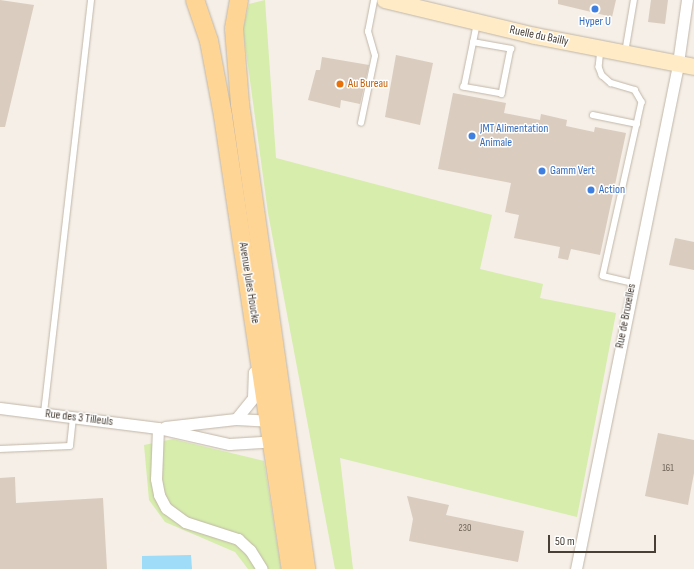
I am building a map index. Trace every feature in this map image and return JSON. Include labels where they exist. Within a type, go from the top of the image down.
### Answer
[{"type":"main road","name":"Avenue Jules Houcke","points":[[195,0],[209,41],[220,99],[252,304],[306,569]]},
{"type":"main road","name":"Avenue Jules Houcke","points":[[239,0],[234,29],[237,80],[279,431],[291,569]]},
{"type":"street","name":"Ruelle du Bailly","points":[[385,0],[477,23],[625,54],[686,65]]},
{"type":"street","name":"Rue de Bruxelles","points":[[576,569],[633,283],[686,65],[687,0]]},
{"type":"street","points":[[236,419],[250,405],[254,392],[252,304]]},
{"type":"street","name":"Rue des 3 Tilleuls","points":[[0,408],[158,428],[229,444],[279,431]]},
{"type":"street","name":"Rue des 3 Tilleuls","points":[[158,428],[236,419],[279,431]]},
{"type":"street","points":[[158,428],[156,479],[159,495],[166,508],[185,522],[238,539],[250,550],[262,569]]},
{"type":"lane","points":[[44,413],[91,0]]},
{"type":"lane","points":[[361,123],[375,56],[368,32],[374,0]]},
{"type":"lane","points":[[625,54],[634,0]]},
{"type":"lane","points":[[473,42],[511,49],[502,94],[464,87],[473,42],[477,23]]},
{"type":"lane","points":[[601,49],[598,62],[602,75],[611,83],[631,87],[639,93],[642,102],[603,276],[633,283]]},
{"type":"lane","points":[[593,115],[637,124]]},
{"type":"lane","points":[[0,449],[70,446],[74,417]]},
{"type":"green space","points":[[265,0],[276,158],[492,215],[480,269],[543,284],[540,298],[616,313],[577,517],[340,458],[353,569],[335,569],[268,213],[243,29],[249,4]]},
{"type":"green space","points":[[173,439],[264,461],[281,569],[248,569],[235,552],[165,522],[149,500],[144,445]]},
{"type":"water","points":[[191,555],[192,569],[142,569],[142,556]]},
{"type":"building","points":[[0,0],[34,5],[5,127],[0,127]]},
{"type":"building","name":"Hyper U","points":[[558,0],[616,0],[612,17],[558,4]]},
{"type":"building","points":[[651,0],[668,0],[665,24],[648,22]]},
{"type":"building","points":[[396,55],[433,63],[420,125],[385,117]]},
{"type":"building","name":"Au Bureau","points":[[322,57],[369,65],[360,104],[341,100],[340,108],[308,100],[316,70],[320,70]]},
{"type":"building","points":[[453,93],[506,103],[504,113],[540,120],[541,114],[567,120],[566,126],[594,132],[595,127],[626,133],[600,255],[571,249],[568,260],[558,258],[560,247],[514,238],[519,215],[505,212],[511,183],[438,169]]},
{"type":"building","points":[[675,238],[694,242],[694,270],[669,265]]},
{"type":"building","points":[[658,433],[694,440],[694,473],[688,505],[645,496]]},
{"type":"building","points":[[15,477],[16,503],[103,498],[107,569],[0,569],[0,478]]},
{"type":"building","points":[[407,496],[449,505],[446,515],[524,531],[518,562],[409,541],[413,519]]},
{"type":"place","name":"Hyper U","points":[[595,9]]},
{"type":"place","name":"Au Bureau","points":[[340,84]]},
{"type":"place","name":"JMT Alimentation Animale","points":[[472,136]]},
{"type":"place","name":"Gamm Vert","points":[[542,171]]},
{"type":"place","name":"Action","points":[[591,190]]}]
